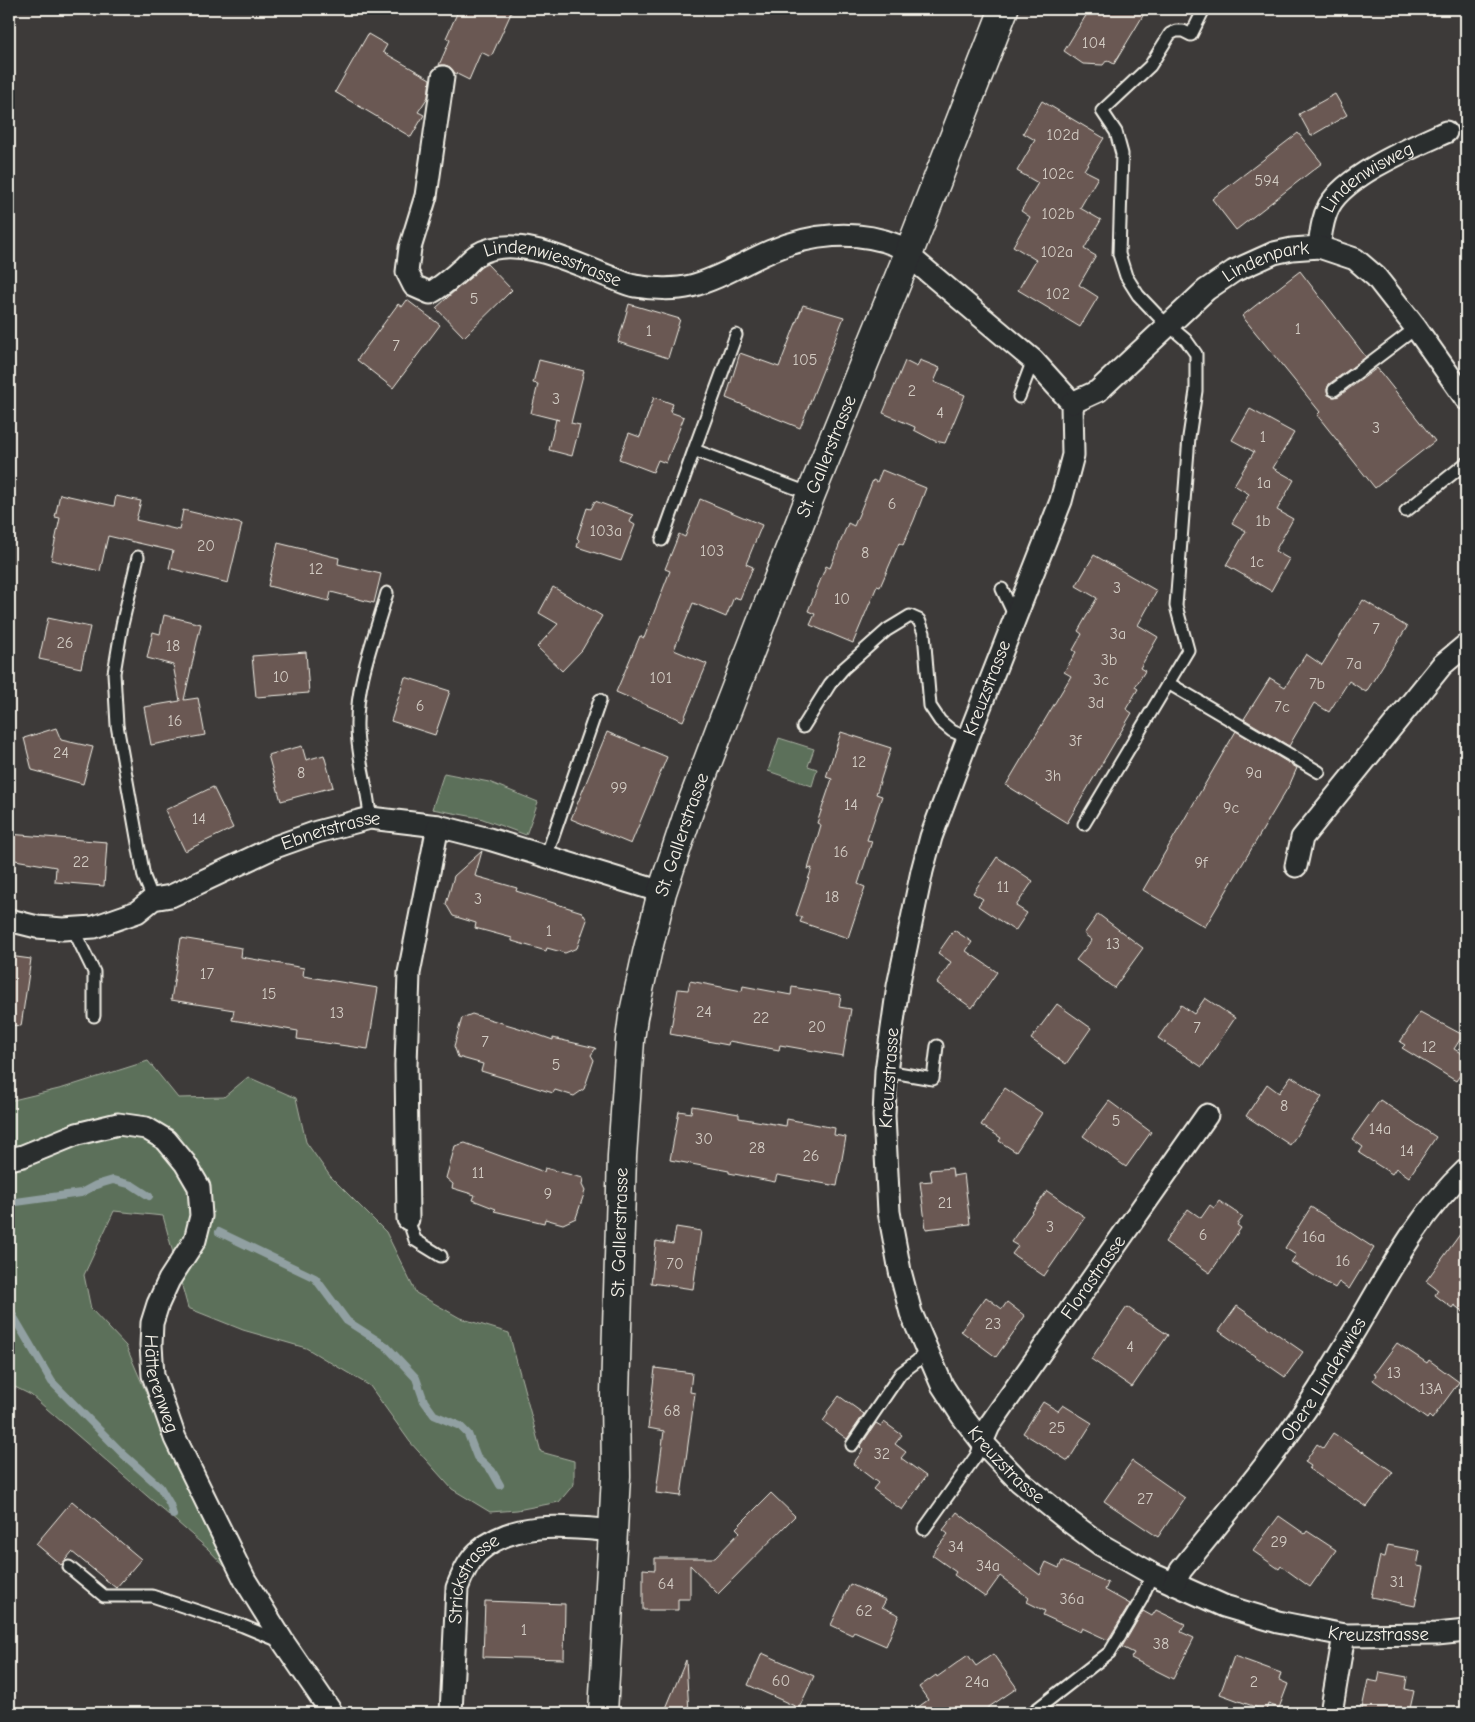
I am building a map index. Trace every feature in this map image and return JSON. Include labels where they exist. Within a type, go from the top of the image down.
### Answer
[{"type":"street","name":"St. Gallerstrasse","points":[[603,1713],[616,1476],[615,1394],[622,1156],[633,1017],[647,953],[662,892],[716,738],[1004,9]]},
{"type":"street","name":"Lindenwiesstrasse","points":[[443,77],[426,196],[410,248],[406,272],[414,286],[430,293],[443,286],[477,255],[501,247],[520,247],[549,253],[634,286],[663,288],[690,286],[713,278],[772,250],[822,237],[842,236],[880,239],[896,245],[908,255]]},
{"type":"street","name":"Lindenwisweg","points":[[1319,247],[1323,219],[1329,205],[1340,191],[1386,160],[1446,132]]},
{"type":"street","name":"Lindenpark","points":[[1072,403],[1098,391],[1206,290],[1234,272],[1274,253],[1292,249],[1319,247],[1355,259],[1376,277],[1416,328],[1466,399]]},
{"type":"street","points":[[908,255],[1033,360],[1072,403]]},
{"type":"street","name":"Kreuzstrasse","points":[[1072,403],[1074,455],[1061,501],[931,837],[898,986],[886,1071],[884,1116],[889,1212],[900,1271],[904,1316],[926,1351],[942,1386],[962,1416],[982,1442],[1019,1481],[1101,1545],[1152,1574],[1224,1606],[1259,1617],[1344,1636],[1437,1634],[1466,1631]]},
{"type":"street","points":[[1296,866],[1302,838],[1442,665],[1466,645]]},
{"type":"street","name":"Ebnetstrasse","points":[[9,920],[36,927],[73,930],[94,927],[137,912],[153,898],[171,896],[275,847],[317,832],[370,818],[438,826],[489,839],[662,892]]},
{"type":"street","points":[[408,1219],[406,1065],[409,973],[438,826]]},
{"type":"street","name":"Florastrasse","points":[[982,1442],[989,1426],[1207,1115]]},
{"type":"street","name":"Hätterenweg","points":[[9,1159],[23,1156],[77,1134],[118,1124],[146,1128],[166,1140],[185,1163],[199,1187],[201,1216],[194,1240],[169,1280],[152,1323],[150,1345],[153,1375],[175,1438],[245,1580],[284,1643],[332,1713]]},
{"type":"street","name":"Obere Lindenwies","points":[[1174,1584],[1181,1570],[1285,1441],[1323,1382],[1392,1264],[1422,1219],[1466,1170]]},
{"type":"street","name":"Strickstrasse","points":[[451,1713],[457,1588],[464,1570],[477,1552],[500,1536],[536,1527],[614,1531]]},
{"type":"street","points":[[1331,1713],[1344,1636]]},
{"type":"lane","points":[[1084,824],[1188,650],[1176,606],[1189,437],[1196,391],[1196,354],[1186,340],[1138,295],[1126,276],[1119,254],[1122,154],[1116,132],[1102,111],[1150,66],[1170,34],[1176,30],[1191,35],[1204,9]]},
{"type":"lane","points":[[1334,390],[1416,328]]},
{"type":"lane","points":[[662,540],[736,335]]},
{"type":"lane","points":[[1019,397],[1033,360]]},
{"type":"lane","points":[[694,450],[811,494]]},
{"type":"lane","points":[[1406,511],[1466,463]]},
{"type":"lane","points":[[138,557],[122,625],[114,673],[117,725],[144,877],[153,898]]},
{"type":"lane","points":[[1002,589],[1015,617]]},
{"type":"lane","points":[[370,818],[369,800],[356,728],[357,705],[364,671],[387,593]]},
{"type":"lane","points":[[803,727],[830,684],[843,669],[888,630],[910,616],[919,620],[924,633],[930,706],[940,721],[968,738]]},
{"type":"lane","points":[[1168,683],[1319,772]]},
{"type":"lane","points":[[546,857],[600,700]]},
{"type":"lane","points":[[73,930],[94,972],[94,1016]]},
{"type":"lane","points":[[886,1071],[933,1078],[937,1046]]},
{"type":"lane","points":[[408,1219],[414,1240],[441,1256]]},
{"type":"lane","points":[[852,1445],[901,1373],[917,1361],[926,1351]]},
{"type":"lane","points":[[924,1529],[976,1456],[982,1442]]},
{"type":"lane","points":[[69,1567],[104,1596],[152,1596],[243,1626],[284,1643]]},
{"type":"lane","points":[[1032,1713],[1110,1652],[1141,1600],[1152,1574]]},
{"type":"green space","points":[[779,738],[814,749],[808,766],[817,769],[812,786],[768,771]]},
{"type":"green space","points":[[444,773],[489,782],[538,802],[526,835],[480,818],[432,809]]},
{"type":"green space","points":[[148,1061],[178,1098],[224,1097],[248,1077],[296,1098],[306,1142],[330,1176],[386,1232],[416,1293],[460,1318],[509,1333],[541,1452],[574,1461],[574,1484],[559,1502],[517,1510],[490,1512],[452,1489],[410,1442],[370,1386],[306,1348],[243,1330],[188,1308],[163,1216],[114,1211],[84,1275],[91,1309],[126,1346],[151,1404],[195,1492],[229,1571],[208,1549],[31,1395],[9,1384],[9,1101],[63,1088]]},
{"type":"building","points":[[459,9],[513,9],[491,57],[481,52],[469,80],[455,73],[450,67],[439,65],[450,40],[446,38]]},
{"type":"building","points":[[1090,9],[1147,9],[1114,64],[1107,60],[1103,65],[1083,64],[1064,51]]},
{"type":"building","points":[[368,34],[387,45],[383,52],[430,79],[428,97],[418,112],[424,115],[411,137],[335,92]]},
{"type":"building","points":[[1335,94],[1347,115],[1311,136],[1299,114]]},
{"type":"building","points":[[1042,101],[1104,138],[1084,170],[1098,177],[1080,208],[1101,220],[1084,249],[1096,256],[1079,285],[1098,297],[1080,327],[1018,290],[1036,260],[1013,246],[1030,217],[1021,211],[1038,183],[1017,171],[1035,140],[1023,133]]},
{"type":"building","points":[[1298,133],[1322,163],[1236,230],[1212,199]]},
{"type":"building","points":[[487,264],[512,290],[464,337],[436,308],[481,267]]},
{"type":"building","points":[[1300,271],[1366,357],[1329,384],[1328,395],[1339,396],[1377,368],[1435,441],[1375,488],[1317,415],[1320,412],[1242,316]]},
{"type":"building","points":[[407,300],[440,325],[393,388],[357,360],[398,304],[402,307]]},
{"type":"building","points":[[629,304],[680,319],[668,358],[618,342]]},
{"type":"building","points":[[803,305],[844,317],[800,428],[726,398],[740,353],[779,367]]},
{"type":"building","points":[[539,360],[584,371],[571,423],[580,425],[572,456],[549,450],[556,419],[531,413],[538,384],[533,383]]},
{"type":"building","points":[[920,360],[940,368],[934,382],[965,395],[945,443],[935,441],[914,430],[915,427],[883,413],[905,361],[917,367]]},
{"type":"building","points":[[654,397],[673,404],[670,412],[684,417],[666,463],[658,460],[653,472],[619,459],[629,433],[640,437]]},
{"type":"building","points":[[1250,409],[1294,433],[1273,468],[1294,480],[1277,510],[1293,519],[1275,551],[1289,559],[1271,591],[1226,565],[1246,531],[1232,523],[1249,494],[1234,485],[1254,452],[1232,440]]},
{"type":"building","points":[[882,470],[926,488],[903,545],[899,543],[880,587],[877,586],[853,643],[810,625],[815,614],[808,611],[826,566],[830,568],[848,523],[854,526],[873,480],[877,482]]},
{"type":"building","points":[[60,494],[114,506],[116,496],[141,501],[136,520],[179,530],[183,510],[242,524],[228,583],[169,568],[173,551],[108,536],[100,571],[51,560],[60,518],[55,517]]},
{"type":"building","points":[[700,499],[762,525],[746,564],[753,567],[740,599],[734,597],[726,617],[693,603],[674,650],[707,664],[683,721],[616,692],[640,636],[644,638],[670,571],[665,569],[679,534],[685,537]]},
{"type":"building","points":[[595,501],[633,515],[630,522],[635,525],[621,561],[577,547],[579,540],[577,538],[587,508],[591,509]]},
{"type":"building","points":[[278,543],[339,558],[338,564],[381,574],[374,603],[331,592],[329,601],[268,586]]},
{"type":"building","points":[[1094,555],[1157,591],[1138,625],[1158,637],[1140,668],[1145,671],[1135,687],[1138,689],[1126,709],[1132,713],[1067,823],[1006,785],[1071,676],[1064,672],[1076,652],[1073,650],[1082,634],[1078,631],[1097,598],[1076,586]]},
{"type":"building","points":[[553,587],[602,616],[582,650],[562,671],[537,647],[558,624],[539,613]]},
{"type":"building","points":[[1363,600],[1407,627],[1366,692],[1349,681],[1329,712],[1314,703],[1289,746],[1244,719],[1270,678],[1285,687],[1306,654],[1322,665]]},
{"type":"building","points":[[164,615],[201,624],[184,700],[198,698],[205,735],[151,745],[144,707],[180,701],[173,665],[147,658],[153,632],[160,634]]},
{"type":"building","points":[[48,618],[90,627],[81,668],[39,659]]},
{"type":"building","points":[[306,652],[309,693],[256,697],[252,656]]},
{"type":"building","points":[[405,677],[450,691],[435,735],[391,721]]},
{"type":"building","points":[[56,728],[61,740],[93,747],[83,784],[32,770],[24,738]]},
{"type":"building","points":[[1236,731],[1297,768],[1290,784],[1205,927],[1143,890]]},
{"type":"building","points":[[607,732],[667,757],[631,844],[571,819]]},
{"type":"building","points":[[841,732],[891,748],[876,794],[882,796],[867,840],[872,841],[858,884],[865,887],[848,938],[800,922],[802,918],[796,915],[812,868],[808,869],[821,825],[817,823],[832,779],[826,777]]},
{"type":"building","points":[[302,746],[306,760],[324,755],[333,787],[281,801],[268,755]]},
{"type":"building","points":[[213,787],[233,828],[185,851],[165,810]]},
{"type":"building","points":[[9,834],[107,842],[104,886],[55,882],[56,867],[9,859]]},
{"type":"building","points":[[482,851],[475,876],[517,888],[516,891],[582,912],[587,920],[577,948],[565,953],[547,948],[546,951],[512,941],[512,938],[475,928],[476,923],[453,916],[446,904],[454,876]]},
{"type":"building","points":[[997,857],[1033,881],[1016,906],[1027,913],[1015,931],[978,906],[983,899],[973,893]]},
{"type":"building","points":[[1098,914],[1143,948],[1114,988],[1076,960],[1092,940],[1084,934]]},
{"type":"building","points":[[954,930],[972,942],[966,951],[997,972],[972,1008],[937,983],[951,962],[938,953]]},
{"type":"building","points":[[181,938],[242,948],[241,957],[304,968],[303,976],[378,988],[368,1049],[297,1039],[298,1031],[232,1020],[234,1010],[171,1000]]},
{"type":"building","points":[[9,956],[31,959],[21,1026],[9,1025]]},
{"type":"building","points":[[690,981],[742,991],[743,986],[791,995],[792,987],[841,995],[839,1007],[851,1009],[843,1056],[780,1045],[779,1050],[729,1041],[728,1045],[670,1034],[678,989],[688,990]]},
{"type":"building","points":[[1205,998],[1235,1018],[1202,1067],[1158,1038],[1181,1005],[1194,1014]]},
{"type":"building","points":[[1057,1004],[1091,1028],[1066,1064],[1031,1039]]},
{"type":"building","points":[[1420,1012],[1463,1035],[1454,1049],[1466,1056],[1466,1067],[1456,1081],[1402,1048],[1405,1045],[1400,1042]]},
{"type":"building","points":[[472,1014],[553,1040],[553,1038],[596,1048],[591,1055],[594,1060],[584,1089],[574,1096],[555,1090],[553,1093],[481,1071],[483,1064],[458,1057],[454,1046],[462,1018]]},
{"type":"building","points":[[1291,1076],[1322,1097],[1290,1145],[1246,1116],[1267,1084],[1279,1093]]},
{"type":"building","points":[[1005,1088],[1042,1113],[1016,1152],[999,1141],[1001,1138],[981,1125]]},
{"type":"building","points":[[1380,1100],[1436,1137],[1409,1177],[1396,1168],[1392,1174],[1359,1153],[1363,1147],[1352,1139]]},
{"type":"building","points":[[1109,1101],[1151,1132],[1126,1167],[1083,1136]]},
{"type":"building","points":[[692,1106],[739,1114],[739,1118],[786,1126],[787,1119],[835,1128],[834,1135],[846,1137],[837,1186],[777,1175],[775,1182],[670,1160],[679,1111],[691,1113]]},
{"type":"building","points":[[465,1143],[544,1172],[545,1168],[583,1178],[582,1185],[585,1191],[576,1218],[563,1224],[545,1219],[544,1223],[494,1211],[496,1209],[473,1200],[475,1195],[452,1188],[453,1184],[446,1178],[455,1146]]},
{"type":"building","points":[[952,1168],[953,1176],[964,1174],[970,1224],[926,1229],[920,1182],[932,1181],[930,1170]]},
{"type":"building","points":[[1047,1191],[1085,1217],[1044,1276],[1012,1254],[1018,1246],[1011,1242]]},
{"type":"building","points":[[1219,1201],[1243,1217],[1237,1225],[1241,1228],[1210,1273],[1165,1242],[1188,1209],[1201,1218],[1210,1205],[1214,1208]]},
{"type":"building","points":[[1311,1207],[1374,1248],[1349,1289],[1339,1282],[1335,1288],[1291,1262],[1296,1255],[1285,1248]]},
{"type":"building","points":[[1466,1226],[1466,1314],[1454,1305],[1452,1308],[1435,1295],[1438,1290],[1426,1281]]},
{"type":"building","points":[[676,1227],[701,1231],[693,1289],[651,1283],[656,1241],[673,1244]]},
{"type":"building","points":[[986,1297],[1002,1309],[1007,1302],[1025,1316],[996,1357],[961,1331]]},
{"type":"building","points":[[1237,1306],[1303,1352],[1285,1377],[1219,1331]]},
{"type":"building","points":[[1127,1307],[1168,1335],[1132,1387],[1091,1359]]},
{"type":"building","points":[[1397,1343],[1427,1363],[1429,1360],[1459,1382],[1432,1419],[1429,1416],[1427,1419],[1373,1380],[1376,1375],[1374,1374]]},
{"type":"building","points":[[655,1368],[692,1373],[690,1392],[695,1393],[681,1496],[656,1493],[664,1431],[648,1428]]},
{"type":"building","points":[[839,1396],[864,1414],[847,1439],[823,1421]]},
{"type":"building","points":[[1043,1402],[1058,1411],[1063,1405],[1092,1423],[1068,1461],[1023,1433]]},
{"type":"building","points":[[884,1422],[902,1435],[895,1444],[906,1452],[901,1458],[926,1476],[902,1510],[873,1489],[878,1483],[853,1464],[863,1450],[860,1447],[876,1423],[881,1426]]},
{"type":"building","points":[[1333,1433],[1393,1472],[1367,1507],[1309,1469],[1311,1466],[1305,1462],[1317,1444],[1323,1448]]},
{"type":"building","points":[[1132,1461],[1185,1498],[1158,1537],[1104,1501]]},
{"type":"building","points":[[771,1493],[795,1516],[718,1594],[690,1565],[690,1599],[678,1599],[678,1610],[643,1610],[643,1569],[655,1570],[655,1558],[715,1558],[740,1532],[736,1528]]},
{"type":"building","points":[[72,1501],[141,1559],[116,1588],[72,1552],[61,1565],[36,1544]]},
{"type":"building","points":[[957,1512],[1040,1575],[1046,1562],[1059,1568],[1062,1561],[1108,1583],[1105,1590],[1130,1604],[1108,1640],[1082,1628],[1080,1632],[1043,1615],[1045,1611],[1027,1602],[1029,1598],[1000,1576],[985,1597],[954,1575],[956,1572],[932,1555],[948,1534],[943,1530]]},
{"type":"building","points":[[1279,1516],[1305,1534],[1307,1531],[1336,1550],[1310,1587],[1281,1566],[1279,1569],[1253,1551]]},
{"type":"building","points":[[1388,1545],[1420,1551],[1417,1566],[1423,1567],[1415,1606],[1371,1597],[1380,1556],[1385,1557]]},
{"type":"building","points":[[850,1584],[886,1600],[882,1607],[899,1615],[886,1646],[854,1632],[852,1635],[831,1625]]},
{"type":"building","points":[[485,1601],[565,1604],[564,1659],[483,1657]]},
{"type":"building","points":[[1156,1610],[1185,1624],[1181,1632],[1194,1638],[1173,1679],[1131,1658],[1134,1653],[1122,1647],[1143,1611],[1152,1616]]},
{"type":"building","points":[[762,1653],[814,1676],[799,1708],[748,1685]]},
{"type":"building","points":[[993,1654],[1017,1688],[980,1713],[910,1713],[928,1700],[919,1687],[968,1655],[976,1666]]},
{"type":"building","points":[[1234,1656],[1281,1673],[1279,1680],[1288,1684],[1279,1708],[1268,1704],[1266,1711],[1220,1694]]},
{"type":"building","points":[[686,1660],[689,1713],[664,1713]]},
{"type":"building","points":[[1380,1672],[1407,1677],[1405,1689],[1414,1691],[1409,1713],[1361,1713],[1368,1680],[1378,1682]]},
{"type":"waterway","points":[[9,1203],[81,1193],[96,1185],[113,1180],[132,1185],[149,1196]]},
{"type":"waterway","points":[[219,1232],[315,1278],[347,1321],[386,1346],[416,1378],[424,1401],[434,1415],[460,1426],[468,1434],[477,1457],[492,1471],[500,1485]]},
{"type":"waterway","points":[[9,1309],[52,1382],[124,1455],[160,1487],[170,1504],[173,1515]]}]
